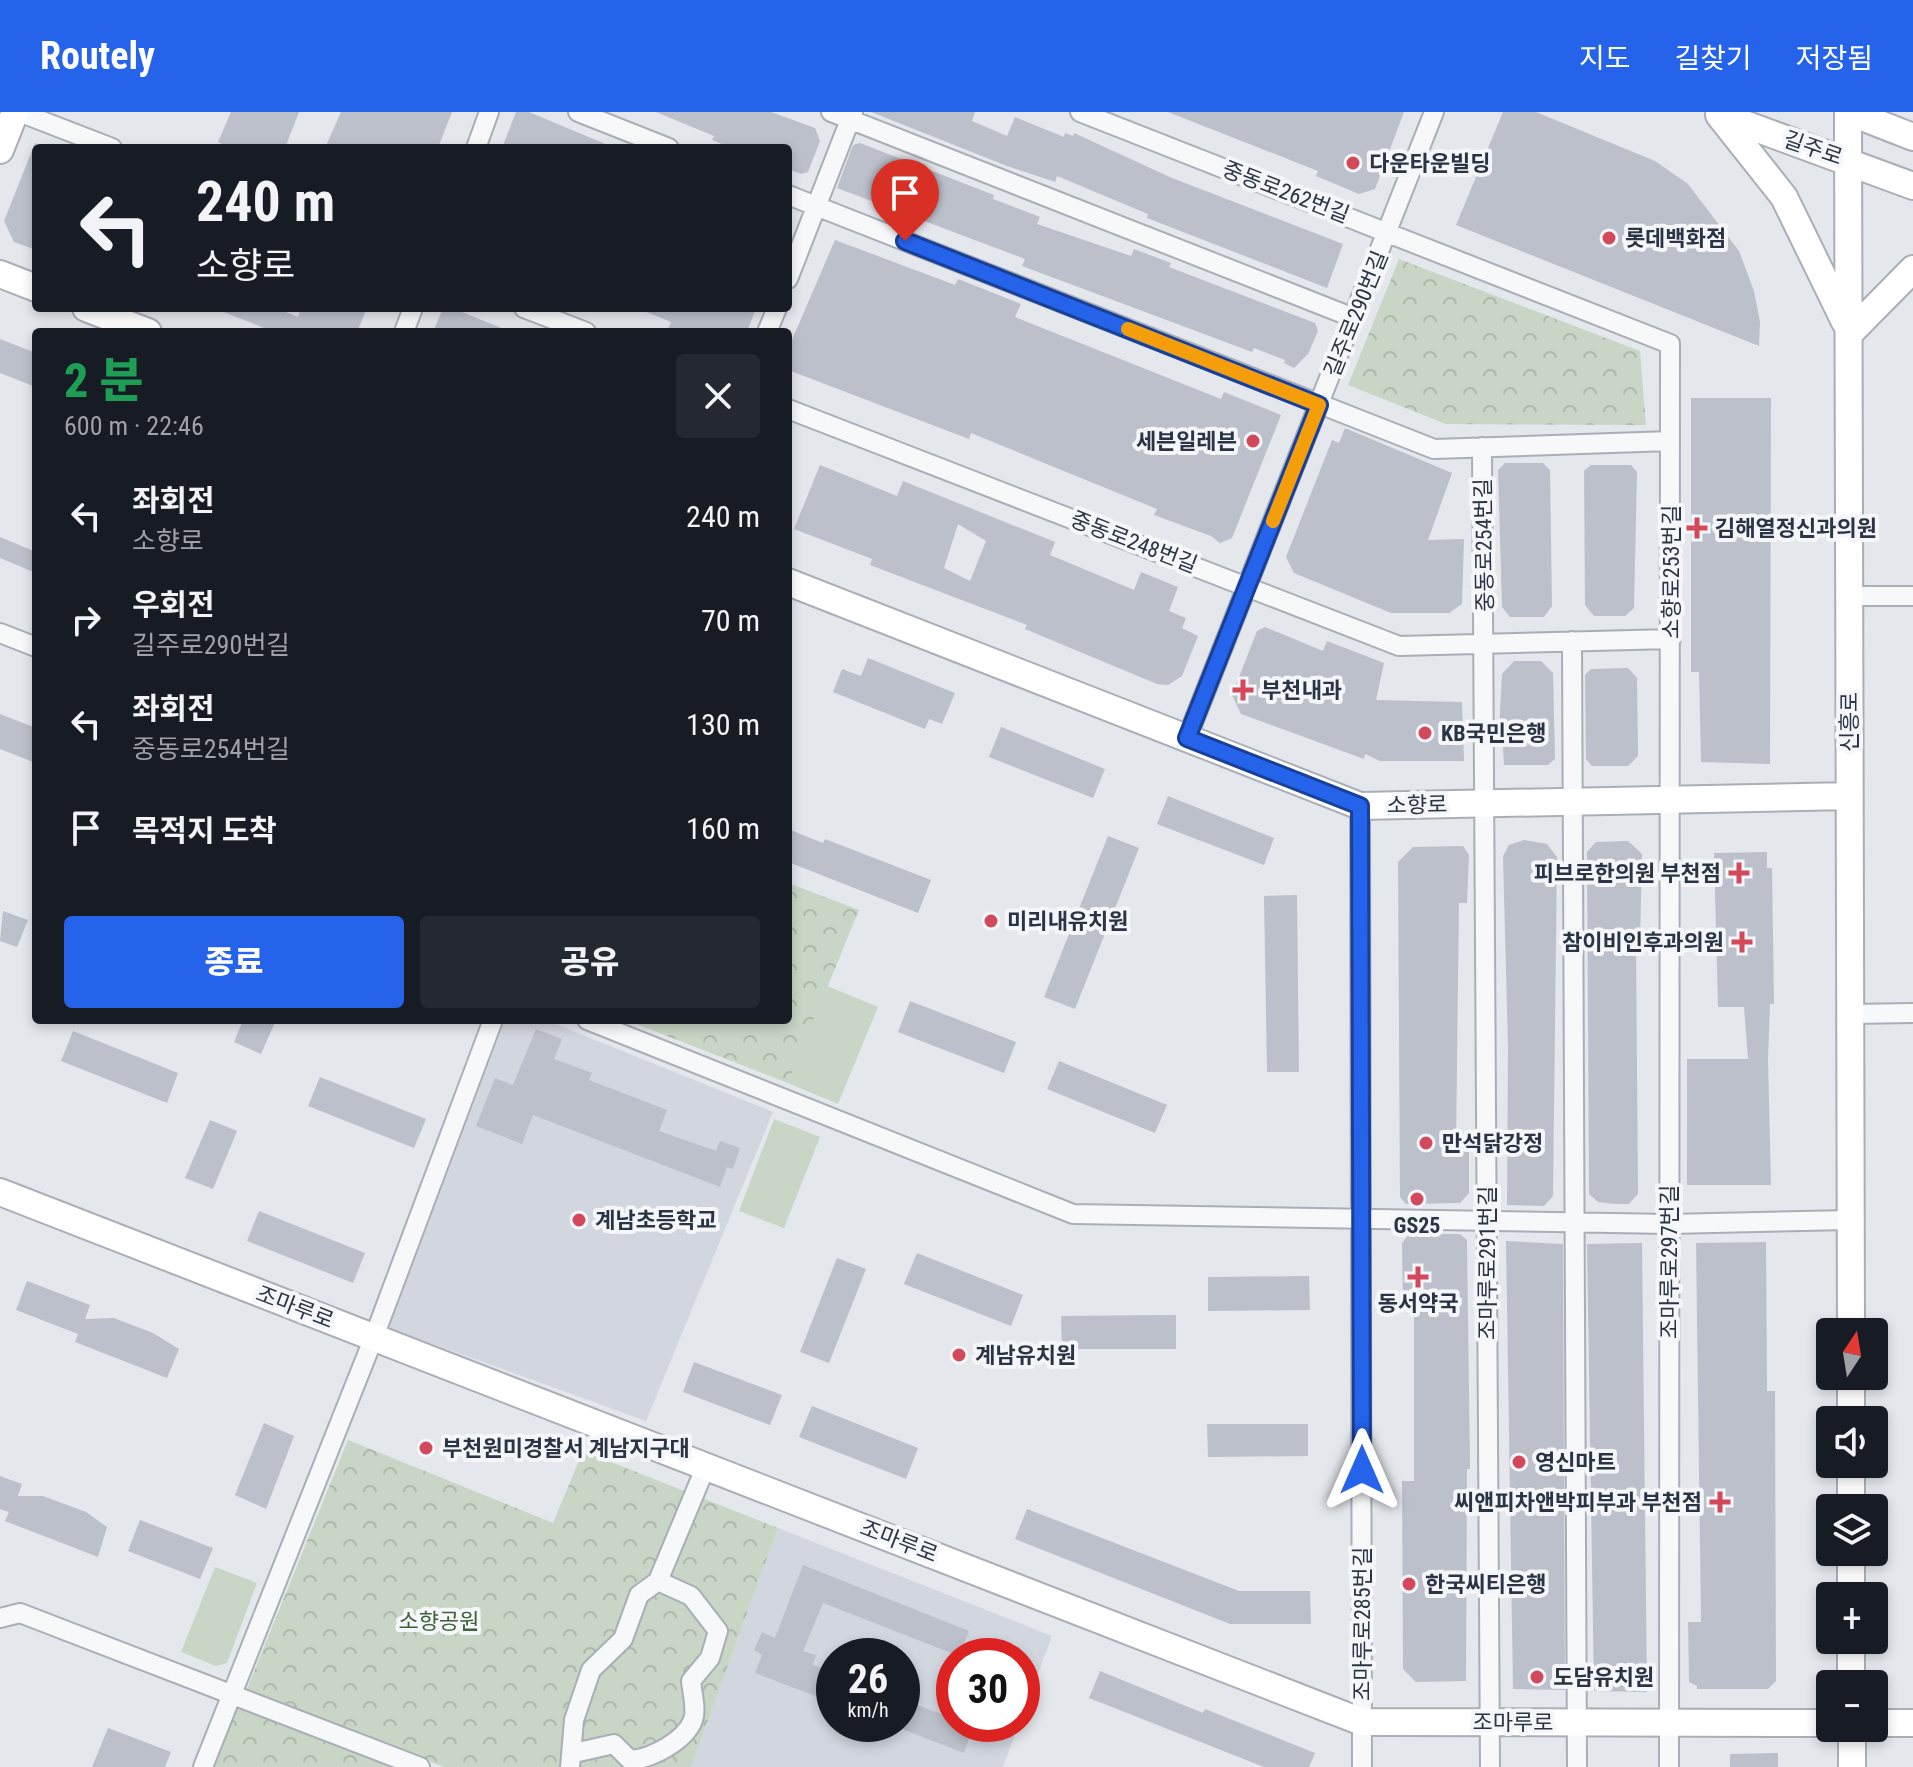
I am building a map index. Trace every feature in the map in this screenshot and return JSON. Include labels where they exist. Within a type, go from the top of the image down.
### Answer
[{"type":"street","points":[[0,150],[17,112],[101,144]]},
{"type":"street","points":[[477,144],[489,112]]},
{"type":"street","points":[[578,112],[659,144]]},
{"type":"street","points":[[831,112],[852,116],[1354,318]]},
{"type":"street","name":"중동로262번길","points":[[1080,112],[1670,344]]},
{"type":"street","name":"길주로290번길","points":[[1187,738],[1434,112]]},
{"type":"street","name":"길주로","points":[[1849,112],[1913,137]]},
{"type":"street","name":"신흥로","points":[[1849,112],[1851,1318]]},
{"type":"street","points":[[1716,113],[1784,197],[1850,333],[1913,269]]},
{"type":"street","name":"길주로","points":[[1716,113],[1913,186]]},
{"type":"street","points":[[792,269],[852,116]]},
{"type":"street","name":"중동로254번길","points":[[792,197],[1434,449],[1670,441]]},
{"type":"street","points":[[0,274],[32,286]]},
{"type":"street","points":[[96,312],[138,328]]},
{"type":"street","points":[[534,312],[576,328]]},
{"type":"street","name":"소향로253번길","points":[[1670,344],[1672,801]]},
{"type":"street","name":"중동로248번길","points":[[792,411],[1399,646],[1671,639]]},
{"type":"street","name":"중동로254번길","points":[[1482,447],[1486,643]]},
{"type":"street","name":"소향로","points":[[792,584],[1360,806],[1849,796]]},
{"type":"street","points":[[1848,596],[1913,596]]},
{"type":"street","points":[[0,633],[32,645]]},
{"type":"street","points":[[1572,641],[1577,1767]]},
{"type":"street","points":[[1485,804],[1486,643]]},
{"type":"street","name":"조마루로297번길","points":[[1669,1767],[1672,801]]},
{"type":"street","name":"조마루로291번길","points":[[1485,804],[1490,1767]]},
{"type":"street","name":"조마루로285번길","points":[[1360,806],[1362,1767]]},
{"type":"street","points":[[1850,1014],[1913,1013]]},
{"type":"street","points":[[203,1767],[374,1337],[491,1024]]},
{"type":"street","points":[[597,1024],[1073,1214],[1669,1224],[1850,1220]]},
{"type":"street","name":"조마루로","points":[[0,1192],[1362,1722],[1816,1723]]},
{"type":"street","points":[[658,1581],[691,1596],[718,1631],[710,1658],[691,1681],[694,1718],[684,1734],[672,1740],[658,1755],[645,1760],[630,1760],[614,1744],[572,1760],[574,1720],[591,1670],[623,1639],[639,1595],[658,1581],[706,1466]]},
{"type":"street","points":[[0,1618],[20,1613],[420,1767]]},
{"type":"street","points":[[1888,1723],[1913,1723]]},
{"type":"street","points":[[1852,1742],[1852,1767]]},
{"type":"shaded area","name":"계남초등학교","points":[[503,1024],[556,1024],[773,1112],[646,1421],[389,1328]]},
{"type":"shaded area","points":[[778,1528],[1052,1636],[1040,1668],[1040,1638],[936,1638],[936,1742],[1012,1742],[1003,1767],[691,1767]]},
{"type":"green space","points":[[1399,259],[1640,351],[1646,425],[1446,424],[1348,385]]},
{"type":"green space","points":[[792,885],[859,910],[788,1083],[636,1024],[792,1024]]},
{"type":"green space","points":[[827,986],[878,1007],[838,1104],[788,1083]]},
{"type":"green space","points":[[774,1119],[820,1137],[784,1228],[739,1211]]},
{"type":"green space","name":"소향공원","points":[[348,1440],[553,1523],[583,1451],[778,1528],[691,1767],[444,1767],[247,1689]]},
{"type":"green space","points":[[215,1567],[257,1583],[227,1663],[216,1666],[181,1652]]},
{"type":"green space","points":[[235,1701],[405,1767],[209,1767]]},
{"type":"building","points":[[231,112],[299,112],[287,144],[218,142]]},
{"type":"building","points":[[341,112],[452,112],[440,144],[327,144]]},
{"type":"building","points":[[516,112],[529,112],[605,144],[504,144]]},
{"type":"building","points":[[656,112],[771,112],[815,128],[820,141],[808,172],[801,174],[792,171],[792,144],[722,144],[712,140],[714,136]]},
{"type":"building","points":[[871,112],[975,112],[972,121],[1007,136],[1015,117],[1064,137],[1065,133],[1073,136],[1074,133],[1172,178],[1343,244],[1327,288],[1147,218],[1148,214],[1057,176],[1055,182],[1007,166]]},
{"type":"building","points":[[1168,112],[1404,112],[1375,189],[1359,194],[1316,176],[1318,171]]},
{"type":"building","name":"롯데백화점","points":[[1503,112],[1536,112],[1655,161],[1688,184],[1739,251],[1754,291],[1760,322],[1759,346],[1456,225]]},
{"type":"building","points":[[860,143],[994,195],[993,199],[1040,217],[1037,224],[1131,256],[1134,249],[1171,263],[1169,267],[1315,323],[1318,331],[1308,354],[1294,368],[1284,363],[1285,360],[1254,348],[1252,352],[1022,266],[1025,259],[837,188],[853,145]]},
{"type":"building","points":[[32,151],[32,249],[14,242],[4,221]]},
{"type":"building","points":[[835,240],[955,285],[958,279],[1021,304],[1015,317],[1221,399],[1224,392],[1281,415],[1232,538],[1220,543],[1211,536],[1154,515],[1157,509],[971,433],[969,439],[792,372],[792,340]]},
{"type":"building","points":[[224,312],[286,312],[298,317],[300,312],[365,312],[359,328],[264,328]]},
{"type":"building","points":[[441,312],[462,312],[501,328],[435,328]]},
{"type":"building","points":[[647,312],[754,312],[748,328],[669,328],[671,322]]},
{"type":"building","points":[[0,339],[32,351],[32,385],[0,373]]},
{"type":"building","points":[[1691,398],[1771,398],[1770,764],[1701,762],[1699,672],[1691,672]]},
{"type":"building","points":[[1345,428],[1452,473],[1428,540],[1464,539],[1462,604],[1449,613],[1391,613],[1294,573],[1286,557],[1332,440],[1339,443]]},
{"type":"building","points":[[1505,463],[1543,463],[1550,470],[1552,606],[1544,617],[1510,617],[1502,607],[1498,470]]},
{"type":"building","points":[[820,465],[897,496],[903,481],[1055,542],[1050,555],[1134,590],[1141,572],[1178,587],[1169,611],[1186,618],[1182,628],[1198,636],[1182,676],[1168,685],[1157,684],[1025,629],[1027,625],[870,565],[872,559],[794,529]],"holes":[[[958,524],[986,541],[970,581],[944,568]]]},
{"type":"building","points":[[1591,465],[1631,465],[1637,472],[1634,608],[1625,616],[1594,616],[1585,605],[1584,471]]},
{"type":"building","points":[[0,537],[32,550],[32,571],[0,558]]},
{"type":"building","points":[[1265,627],[1323,651],[1327,641],[1384,663],[1376,700],[1462,702],[1464,761],[1380,761],[1365,754],[1364,759],[1241,714],[1232,695],[1257,631]]},
{"type":"building","points":[[868,658],[955,693],[942,724],[929,719],[925,729],[833,692],[842,669],[861,676]]},
{"type":"building","points":[[1514,661],[1541,661],[1553,673],[1555,759],[1548,765],[1504,765],[1502,731],[1499,731],[1502,674]]},
{"type":"building","points":[[1628,668],[1637,678],[1638,756],[1628,766],[1592,766],[1586,759],[1585,675],[1591,669]]},
{"type":"building","points":[[0,714],[32,726],[32,761],[0,749]]},
{"type":"building","points":[[1001,727],[1105,769],[1093,798],[989,757]]},
{"type":"building","points":[[1168,796],[1274,838],[1264,865],[1157,824]]},
{"type":"building","points":[[792,831],[823,843],[825,839],[931,880],[918,913],[792,864]]},
{"type":"building","points":[[1108,836],[1139,848],[1075,1009],[1044,997]]},
{"type":"building","points":[[1524,840],[1547,844],[1557,857],[1553,1196],[1544,1206],[1507,1205],[1508,1048],[1503,856],[1509,845]]},
{"type":"building","points":[[1628,841],[1642,854],[1640,942],[1636,942],[1638,1194],[1629,1204],[1615,1204],[1598,1202],[1589,1194],[1587,852],[1596,842]]},
{"type":"building","points":[[1463,846],[1469,855],[1467,903],[1459,903],[1456,1142],[1469,1142],[1469,1193],[1460,1203],[1406,1204],[1400,1197],[1398,862],[1413,847]]},
{"type":"building","points":[[1767,852],[1767,868],[1772,868],[1774,1004],[1770,1004],[1768,1059],[1771,1185],[1687,1185],[1687,1059],[1748,1059],[1744,1007],[1718,1007],[1714,853]]},
{"type":"building","points":[[1297,895],[1299,1072],[1267,1072],[1264,896]]},
{"type":"building","points":[[3,911],[28,920],[17,947],[0,941]]},
{"type":"building","points":[[910,1001],[1016,1042],[1004,1073],[898,1032]]},
{"type":"building","points":[[241,1024],[274,1024],[261,1054],[234,1042]]},
{"type":"building","points":[[536,1029],[562,1039],[554,1059],[592,1073],[589,1080],[667,1110],[659,1131],[716,1151],[720,1141],[740,1148],[733,1169],[727,1167],[720,1187],[533,1115],[522,1144],[476,1126],[495,1078],[513,1085]]},
{"type":"building","points":[[73,1031],[178,1073],[167,1103],[61,1061]]},
{"type":"building","points":[[1059,1061],[1167,1105],[1155,1133],[1047,1089]]},
{"type":"building","points":[[320,1077],[426,1119],[414,1148],[308,1106]]},
{"type":"building","points":[[210,1120],[237,1131],[213,1189],[185,1178]]},
{"type":"building","points":[[259,1211],[365,1253],[353,1283],[247,1241]]},
{"type":"building","points":[[1409,1234],[1460,1234],[1467,1240],[1470,1469],[1467,1469],[1466,1681],[1416,1682],[1403,1669],[1402,1481],[1414,1481],[1414,1308],[1403,1309],[1402,1243]]},
{"type":"building","points":[[1506,1241],[1563,1244],[1565,1690],[1513,1689]]},
{"type":"building","points":[[1766,1242],[1767,1391],[1775,1391],[1776,1681],[1768,1689],[1697,1689],[1689,1682],[1688,1622],[1701,1622],[1696,1243]]},
{"type":"building","points":[[1642,1243],[1647,1692],[1594,1691],[1587,1244]]},
{"type":"building","points":[[917,1253],[1023,1295],[1011,1326],[904,1284]]},
{"type":"building","points":[[837,1258],[866,1269],[829,1363],[800,1352]]},
{"type":"building","points":[[1309,1276],[1310,1310],[1208,1311],[1208,1277]]},
{"type":"building","points":[[27,1281],[90,1305],[85,1319],[114,1318],[153,1333],[179,1349],[167,1378],[75,1342],[78,1334],[16,1310]]},
{"type":"building","points":[[1176,1315],[1176,1349],[1062,1349],[1061,1316]]},
{"type":"building","points":[[694,1362],[782,1395],[770,1425],[683,1392]]},
{"type":"building","points":[[812,1406],[918,1448],[906,1479],[799,1437]]},
{"type":"building","points":[[264,1423],[294,1436],[266,1509],[235,1495]]},
{"type":"building","points":[[1207,1424],[1308,1424],[1308,1456],[1208,1457]]},
{"type":"building","points":[[0,1476],[22,1484],[18,1496],[43,1496],[86,1512],[107,1527],[98,1557],[5,1521],[9,1512],[0,1509]]},
{"type":"building","points":[[1027,1509],[1239,1591],[1310,1591],[1311,1624],[1230,1624],[1015,1539]]},
{"type":"building","points":[[140,1520],[213,1548],[200,1579],[128,1551]]},
{"type":"building","points":[[803,1565],[969,1631],[966,1638],[936,1638],[936,1647],[920,1641],[920,1638],[913,1638],[823,1603],[803,1651],[816,1655],[813,1665],[816,1666],[816,1696],[755,1673],[762,1655],[754,1650],[762,1632],[775,1638]]},
{"type":"building","points":[[1100,1671],[1203,1713],[1205,1709],[1315,1753],[1309,1767],[1264,1767],[1089,1698]]},
{"type":"building","points":[[920,1706],[936,1712],[936,1742],[968,1742],[964,1753],[920,1736]]},
{"type":"building","points":[[108,1728],[171,1752],[165,1767],[92,1767]]},
{"type":"building","points":[[1778,1753],[1778,1767],[1730,1767],[1730,1754]]},
{"type":"slow traffic","points":[[1128,329],[1319,405],[1273,521]]},
{"type":"place","name":"다운타운빌딩","points":[[1353,163]]},
{"type":"place","name":"롯데백화점","points":[[1609,238]]},
{"type":"place","name":"세븐일레븐","points":[[1253,441]]},
{"type":"place","name":"김해열정신과의원","points":[[1697,528]]},
{"type":"place","name":"부천내과","points":[[1243,690]]},
{"type":"place","name":"KB국민은행","points":[[1425,733]]},
{"type":"place","name":"피브로한의원 부천점","points":[[1739,873]]},
{"type":"place","name":"미리내유치원","points":[[991,921]]},
{"type":"place","name":"참이비인후과의원","points":[[1742,942]]},
{"type":"place","name":"만석닭강정","points":[[1426,1143]]},
{"type":"place","name":"GS25","points":[[1417,1199]]},
{"type":"place","name":"계남초등학교","points":[[579,1220]]},
{"type":"place","name":"동서약국","points":[[1418,1277]]},
{"type":"place","name":"계남유치원","points":[[959,1355]]},
{"type":"place","name":"부천원미경찰서 계남지구대","points":[[426,1448]]},
{"type":"place","name":"영신마트","points":[[1519,1462]]},
{"type":"place","name":"씨앤피차앤박피부과 부천점","points":[[1720,1502]]},
{"type":"place","name":"한국씨티은행","points":[[1409,1584]]},
{"type":"place","name":"도담유치원","points":[[1537,1677]]},
{"type":"route","points":[[905,241],[1319,405],[1187,738],[1360,806],[1362,1470]]}]
